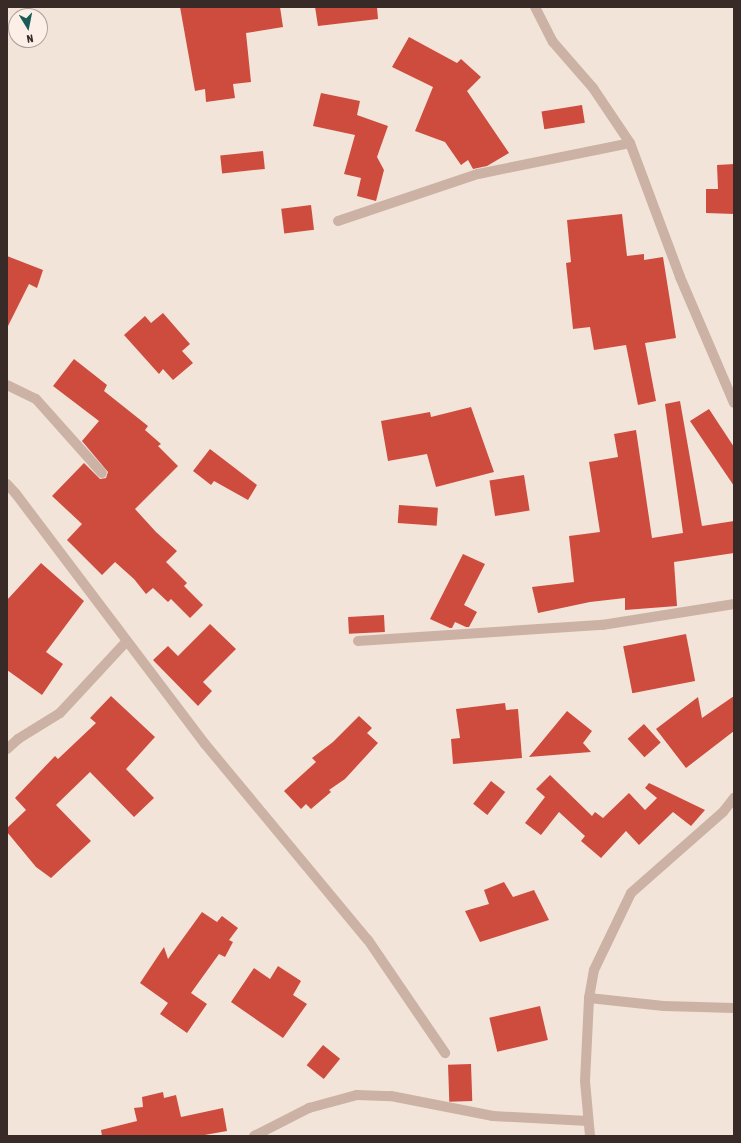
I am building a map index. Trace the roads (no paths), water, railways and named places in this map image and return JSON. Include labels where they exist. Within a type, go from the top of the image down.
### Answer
[{"type":"street","points":[[535,7],[553,42],[593,88],[630,143],[680,277],[734,403]]},
{"type":"street","points":[[338,221],[478,174],[630,143]]},
{"type":"street","points":[[7,385],[36,399],[102,473]]},
{"type":"street","points":[[7,484],[205,744],[368,940],[445,1053]]},
{"type":"street","points":[[358,641],[602,624],[734,604]]},
{"type":"street","points":[[7,749],[18,740],[60,713],[127,642]]},
{"type":"street","points":[[590,1136],[585,1081],[589,998],[594,970],[631,894],[724,812],[734,798]]},
{"type":"street","points":[[589,998],[664,1006],[734,1008]]},
{"type":"street","points":[[254,1136],[309,1108],[357,1095],[391,1096],[493,1116],[588,1121]]}]
